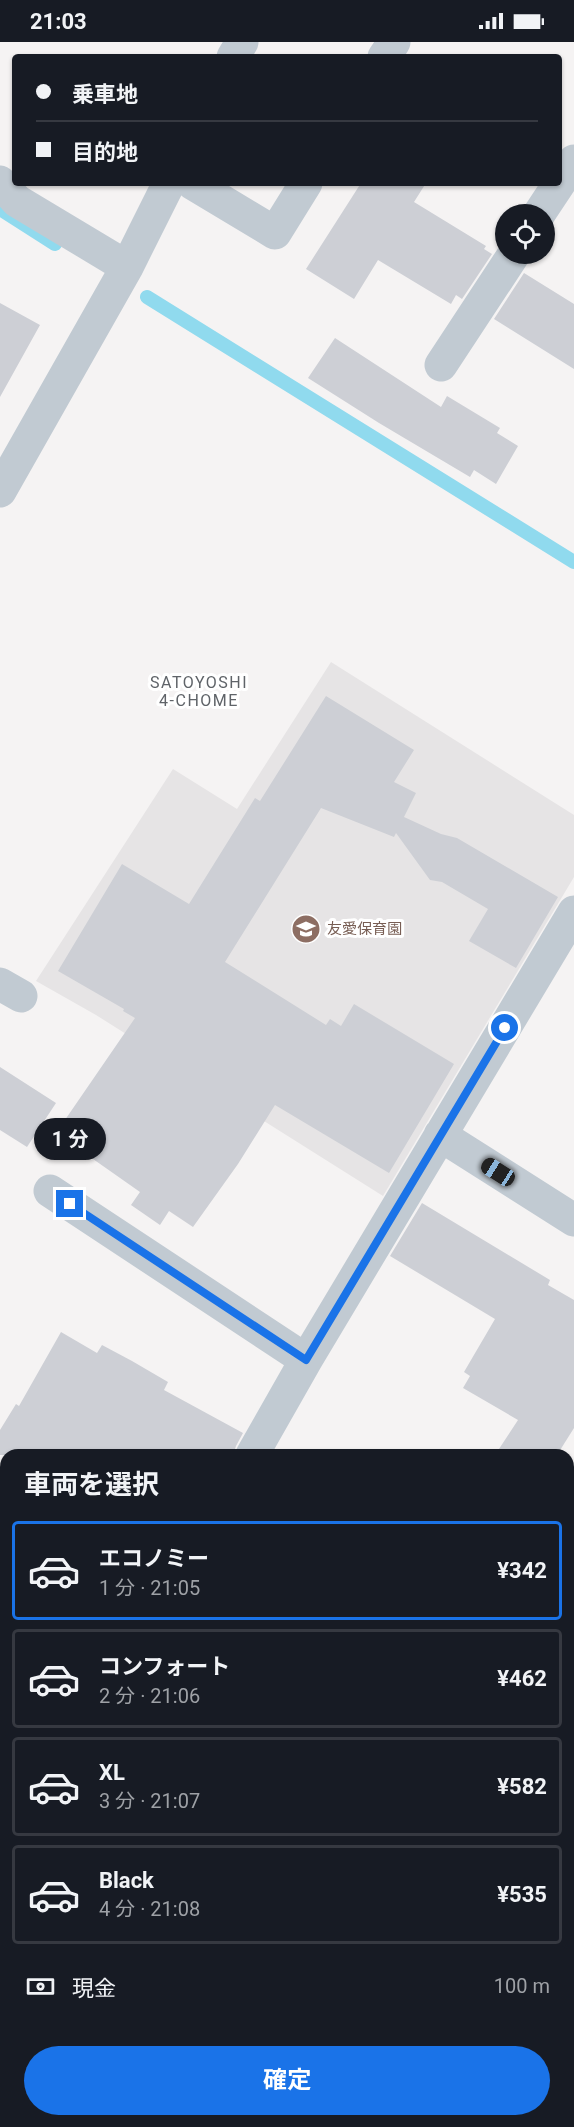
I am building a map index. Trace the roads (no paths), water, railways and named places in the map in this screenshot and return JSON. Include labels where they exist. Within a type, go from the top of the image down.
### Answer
[{"type":"street","points":[[562,179],[574,161]]},
{"type":"street","points":[[0,182],[17,201],[127,267]]},
{"type":"street","points":[[0,491],[127,267],[168,186]]},
{"type":"street","points":[[197,186],[275,233],[304,186]]},
{"type":"street","points":[[546,204],[557,186]]},
{"type":"street","points":[[441,364],[507,264]]},
{"type":"street","points":[[255,1449],[306,1360],[572,919]]},
{"type":"street","points":[[440,1136],[574,1220]]},
{"type":"street","points":[[50,1191],[306,1360]]},
{"type":"waterway","points":[[0,209],[55,244]]},
{"type":"waterway","points":[[147,297],[574,562]]},
{"type":"place","name":"友愛保育園","points":[[306,929]]},
{"type":"district","name":"SATOYOSHI 4-CHOME","points":[[199,691]]}]
